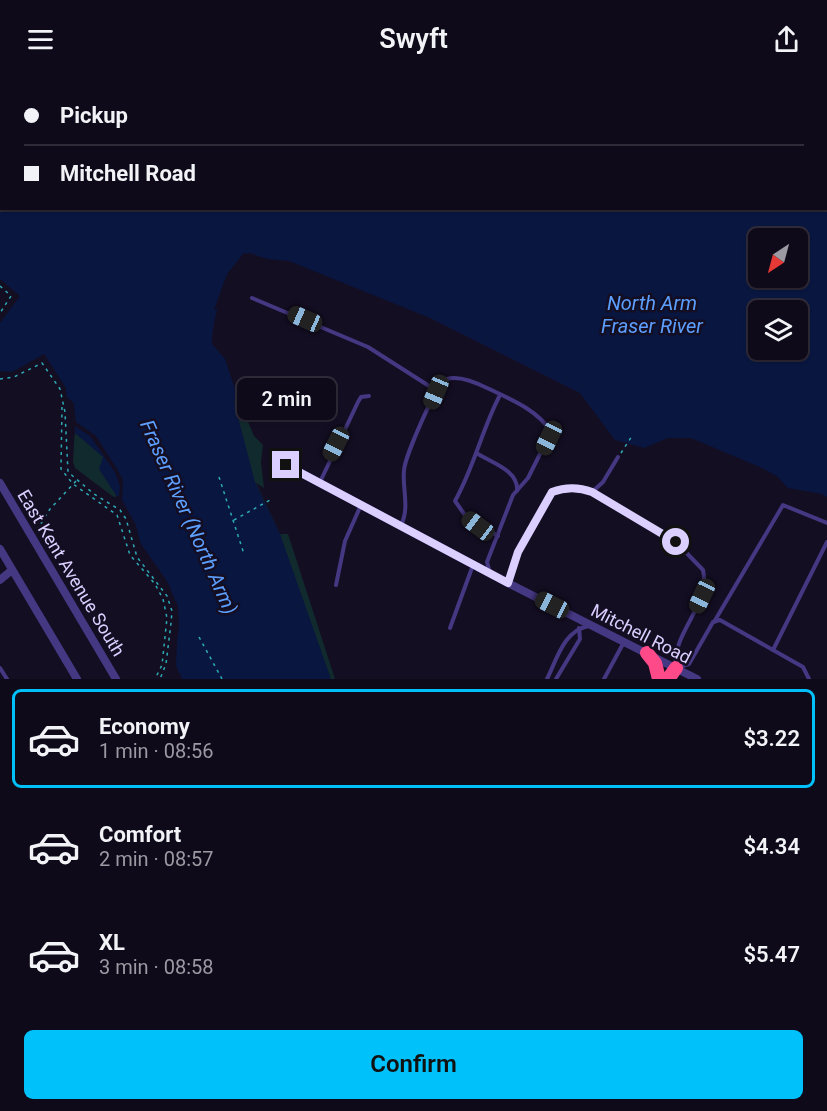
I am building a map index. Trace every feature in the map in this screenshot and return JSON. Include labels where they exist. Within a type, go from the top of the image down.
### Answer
[{"type":"highway","points":[[647,653],[655,663],[659,679]]},
{"type":"street","name":"Mitchell Road","points":[[286,465],[490,574],[647,653],[673,675],[697,679]]},
{"type":"street","name":"East Kent Avenue South","points":[[0,483],[116,679]]},
{"type":"street","points":[[0,549],[77,679]]},
{"type":"street","points":[[0,580],[12,570]]},
{"type":"lane","points":[[252,298],[368,347],[437,391]]},
{"type":"lane","points":[[400,526],[405,513],[405,463],[443,382],[453,378],[479,384],[500,395],[541,417],[551,432],[528,478],[517,492],[498,536],[487,562],[490,574]]},
{"type":"lane","points":[[498,536],[467,518],[455,501],[478,454],[491,411],[500,395]]},
{"type":"lane","points":[[319,483],[326,464],[358,402],[361,397],[369,396]]},
{"type":"lane","points":[[478,454],[512,475],[517,484],[517,492]]},
{"type":"lane","points":[[592,492],[603,482],[618,456]]},
{"type":"lane","points":[[508,583],[518,552],[552,492],[582,488],[592,492],[676,542],[703,570],[702,596],[675,656],[673,675]]},
{"type":"lane","points":[[336,585],[345,542],[361,505]]},
{"type":"lane","points":[[673,675],[689,664],[783,505],[827,523]]},
{"type":"lane","points":[[773,650],[827,542]]},
{"type":"lane","points":[[450,628],[474,565]]},
{"type":"lane","points":[[713,622],[720,620],[803,667],[809,679]]},
{"type":"lane","points":[[547,679],[568,637],[579,628],[592,626]]},
{"type":"lane","points":[[556,679],[580,639],[579,628]]},
{"type":"lane","points":[[604,679],[624,642]]},
{"type":"lane","points":[[0,668],[7,679]]},
{"type":"path","points":[[0,286],[10,296],[0,313]]},
{"type":"path","points":[[0,379],[14,377],[42,363],[60,389],[65,412],[66,468],[76,480],[120,510],[126,519],[137,558],[168,596],[172,611],[171,622],[166,664],[160,679]]},
{"type":"path","points":[[62,406],[60,412],[61,469],[73,484],[117,515],[130,555],[155,584],[163,599],[167,618],[162,665],[155,679]]},
{"type":"path","points":[[618,456],[632,436]]},
{"type":"path","points":[[219,477],[244,554]]},
{"type":"path","points":[[37,530],[50,510],[76,480]]},
{"type":"path","points":[[233,520],[270,501]]},
{"type":"path","points":[[199,637],[222,679]]},
{"type":"green space","points":[[237,395],[254,436],[263,445],[261,462],[264,488],[256,483],[280,534],[288,534],[335,679],[310,679],[289,625],[234,402]]},
{"type":"green space","points":[[75,426],[93,440],[105,456],[114,475],[119,497],[115,498],[75,468],[73,462]]},
{"type":"water","name":"North Arm Fraser River","points":[[0,210],[827,210],[827,497],[788,488],[778,477],[762,468],[691,438],[668,438],[644,448],[615,440],[580,393],[430,318],[289,261],[247,257],[232,277],[222,298],[215,320],[212,344],[225,359],[237,395],[234,402],[255,482],[280,534],[331,679],[182,679],[176,666],[178,609],[169,585],[141,544],[134,523],[99,469],[103,457],[75,433],[73,403],[63,393],[48,365],[36,362],[12,377],[0,376],[0,316],[14,298],[0,283]]},
{"type":"pier","points":[[250,253],[279,263],[244,262],[224,292],[218,309],[214,310],[227,274],[243,254]]},
{"type":"pier","points":[[0,279],[20,296],[0,323],[0,311],[10,298],[0,287]]},
{"type":"pier","points":[[44,354],[66,388],[67,401],[46,367],[37,365],[13,379],[0,380],[0,371],[12,372]]},
{"type":"pier","points":[[70,399],[74,404],[76,422],[96,436],[123,480],[122,500],[136,525],[140,543],[165,578],[178,606],[179,625],[175,661],[173,654],[175,609],[166,587],[138,546],[132,524],[114,497],[119,496],[120,486],[115,472],[90,436],[75,426],[75,436],[73,434]]},
{"type":"route","points":[[286,465],[508,583],[518,552],[552,492],[557,490],[582,488],[592,492],[676,542]]},
{"type":"water label","name":"Fraser River (North Arm)","points":[[189,517]]}]
